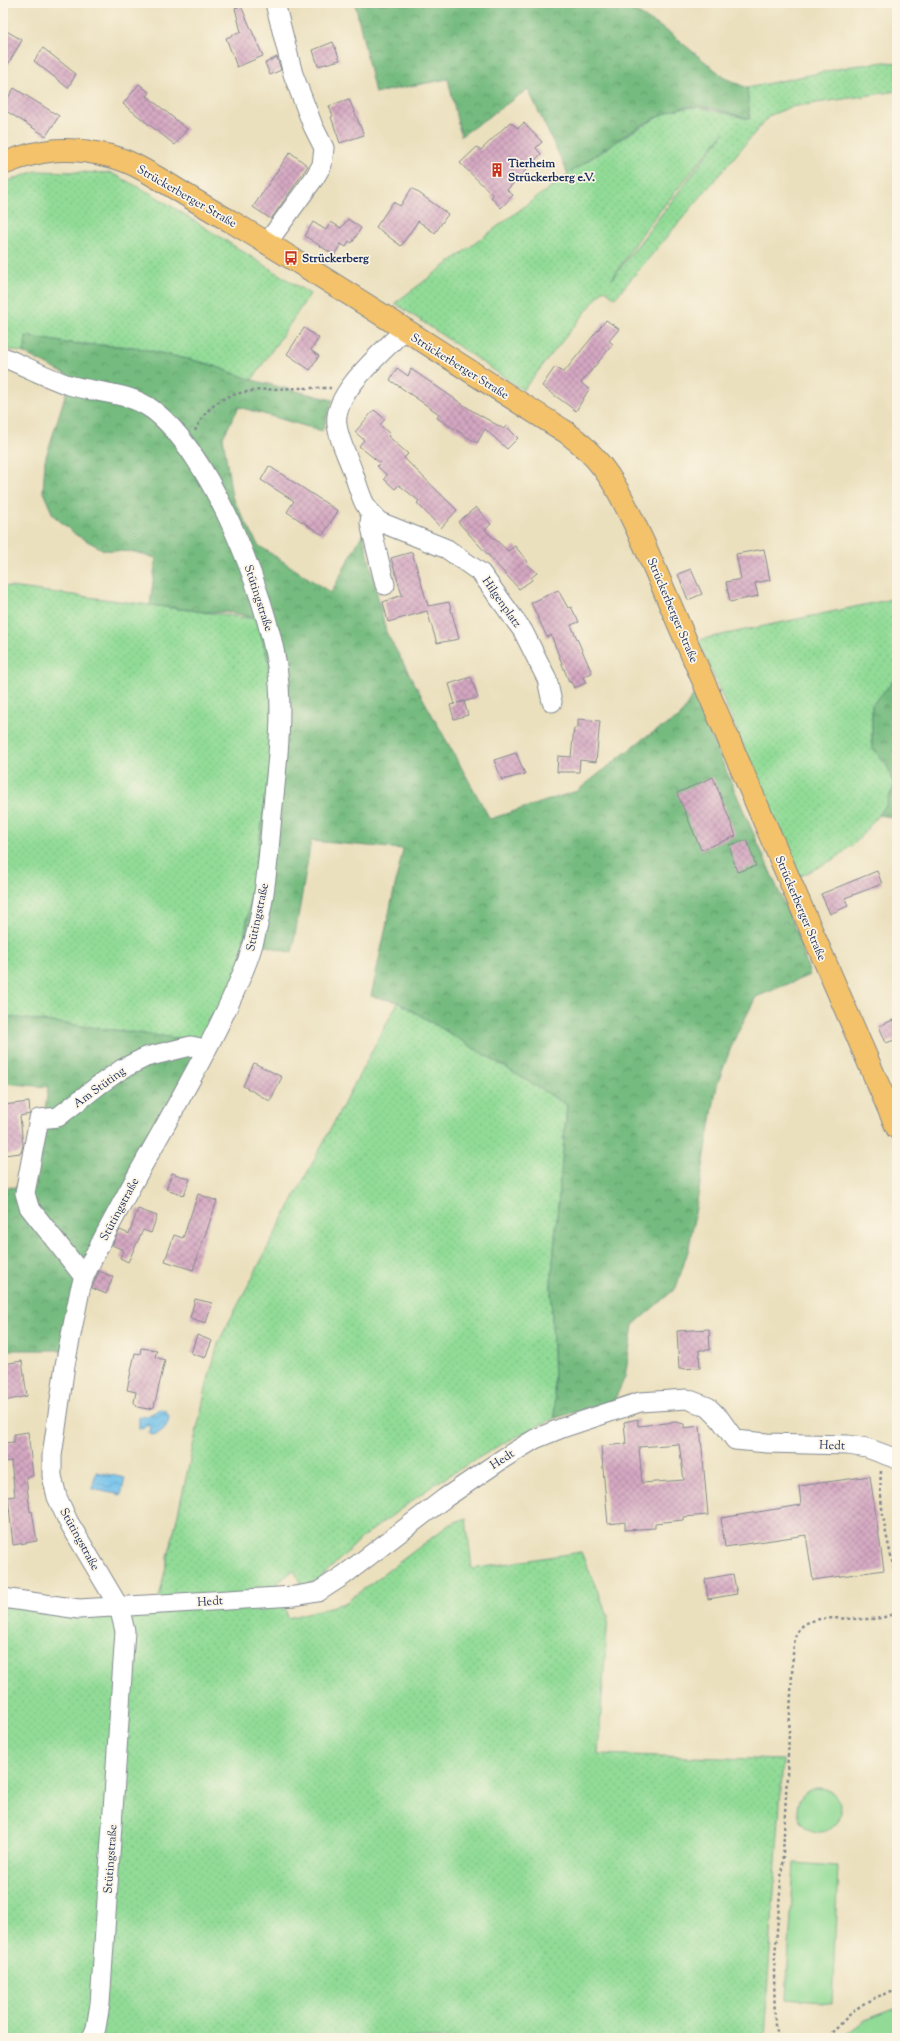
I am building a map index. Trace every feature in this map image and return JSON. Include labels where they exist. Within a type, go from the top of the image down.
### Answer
[{"type":"main road","name":"Strückerberger Straße","points":[[3,164],[30,153],[55,150],[81,150],[112,156],[140,167],[267,243],[566,432],[588,450],[605,470],[620,493],[644,544],[815,942],[893,1102],[897,1128]]},
{"type":"street","points":[[267,243],[315,177],[322,165],[324,148],[313,126],[293,74],[274,3]]},
{"type":"street","points":[[385,585],[370,523],[371,515],[364,502],[337,425],[338,411],[348,388],[404,330]]},
{"type":"street","name":"Stütingstraße","points":[[3,357],[69,385],[138,400],[168,422],[189,449],[217,495],[246,558],[271,635],[277,667],[280,702],[278,755],[268,866],[255,938],[245,968],[206,1049],[84,1277],[65,1365],[52,1456],[52,1476],[57,1497],[68,1521],[119,1607],[125,1631],[100,2004],[96,2028],[92,2038]]},
{"type":"street","name":"Hilgenplatz","points":[[371,515],[400,531],[447,549],[481,573],[523,631],[547,679],[552,702]]},
{"type":"street","name":"Am Stüting","points":[[84,1277],[28,1207],[25,1193],[39,1119],[58,1117],[99,1084],[122,1069],[146,1057],[190,1046],[206,1049]]},
{"type":"street","name":"Hedt","points":[[119,1607],[295,1596],[318,1592],[344,1575],[452,1494],[504,1458],[535,1439],[640,1402],[688,1399],[708,1407],[720,1419],[735,1440],[767,1443],[848,1445],[867,1448],[890,1457]]},
{"type":"street","points":[[3,1598],[79,1609],[119,1607]]},
{"type":"path","points":[[189,449],[201,418],[212,406],[226,397],[245,393],[292,388],[348,388]]},
{"type":"path","points":[[890,1457],[880,1484],[887,1537],[897,1582]]},
{"type":"path","points":[[778,2038],[775,2028],[774,1969],[784,1854],[793,1654],[796,1634],[804,1624],[817,1620],[881,1618],[897,1611]]},
{"type":"path","points":[[828,2038],[852,2011],[880,1995],[897,1991]]},
{"type":"green space","points":[[355,3],[622,3],[670,33],[725,78],[747,88],[750,119],[716,109],[696,106],[665,113],[612,143],[568,174],[528,89],[461,136],[448,79],[375,93]]},
{"type":"green space","points":[[885,62],[897,63],[897,91],[790,107],[769,116],[615,298],[604,289],[523,390],[395,303],[568,174],[627,135],[672,109],[698,107],[749,119],[747,88],[852,66]],"holes":[[[724,133],[611,280],[646,228]]]},
{"type":"green space","points":[[36,171],[111,173],[152,194],[310,294],[252,380],[209,364],[134,347],[67,343],[27,336],[24,353],[3,348],[3,187],[8,181]]},
{"type":"green space","points":[[26,336],[67,343],[134,347],[209,364],[252,380],[333,400],[322,431],[239,407],[223,437],[232,497],[258,545],[331,593],[363,533],[386,632],[490,819],[577,791],[644,738],[680,717],[693,695],[797,933],[810,975],[756,997],[733,1042],[717,1085],[689,1248],[676,1288],[633,1325],[625,1377],[614,1401],[555,1418],[551,1283],[567,1105],[398,1002],[371,996],[403,849],[311,841],[292,953],[244,939],[271,766],[272,674],[257,619],[231,612],[205,612],[150,605],[156,558],[134,552],[104,550],[76,535],[53,515],[43,492],[45,460],[71,377],[24,353]]},
{"type":"green space","points":[[3,586],[257,619],[272,674],[271,766],[244,939],[242,964],[201,1041],[3,1016]]},
{"type":"green space","points":[[897,598],[897,677],[872,705],[872,747],[887,765],[894,786],[885,807],[857,841],[836,858],[799,877],[698,640]]},
{"type":"green space","points":[[897,677],[897,818],[878,815],[885,807],[894,786],[887,765],[872,747],[872,705]]},
{"type":"green space","points":[[398,1002],[567,1105],[551,1283],[555,1418],[500,1445],[435,1484],[364,1536],[318,1580],[302,1587],[294,1570],[277,1583],[288,1618],[345,1603],[450,1524],[466,1518],[472,1569],[581,1552],[608,1616],[598,1754],[783,1760],[764,2038],[3,2038],[3,1603],[156,1611],[208,1380],[219,1341]]},
{"type":"green space","points":[[3,1016],[201,1041],[90,1253],[63,1350],[3,1350],[3,1187],[35,1188],[48,1087],[3,1083]]},
{"type":"green space","points":[[815,1788],[823,1788],[828,1789],[835,1794],[840,1801],[840,1819],[835,1826],[828,1831],[815,1832],[807,1829],[800,1822],[797,1814],[797,1806],[800,1798],[807,1791]]},
{"type":"green space","points":[[794,1863],[838,1866],[832,2003],[786,1999]]},
{"type":"green space","points":[[897,2008],[897,2038],[841,2038],[865,2020]]},
{"type":"water","points":[[161,1409],[165,1410],[169,1416],[166,1426],[162,1431],[152,1435],[149,1433],[151,1429],[148,1425],[142,1429],[139,1428],[139,1417],[147,1416]]},
{"type":"water","points":[[96,1472],[125,1478],[121,1495],[92,1489]]},
{"type":"building","points":[[241,6],[263,56],[237,67],[226,38],[241,32],[235,8]]},
{"type":"building","points":[[3,29],[22,40],[3,73]]},
{"type":"building","points":[[333,42],[340,60],[318,66],[313,50]]},
{"type":"building","points":[[43,48],[76,74],[68,88],[34,61]]},
{"type":"building","points":[[277,57],[281,70],[270,75],[265,63]]},
{"type":"building","points":[[139,84],[150,93],[147,96],[187,129],[175,145],[123,104]]},
{"type":"building","points":[[14,88],[59,116],[46,136],[3,109],[3,106]]},
{"type":"building","points":[[349,99],[364,135],[340,143],[331,117],[333,116],[329,106]]},
{"type":"building","name":"Tierheim Strückerberg e.V.","points":[[510,122],[518,128],[524,123],[542,142],[536,148],[541,154],[507,190],[513,195],[501,208],[491,197],[493,195],[460,163],[477,147],[481,150]]},
{"type":"building","points":[[290,152],[308,166],[271,219],[253,207]]},
{"type":"building","points":[[412,188],[448,214],[435,233],[418,221],[401,246],[376,227],[393,202],[400,206]]},
{"type":"building","points":[[348,219],[361,228],[352,243],[349,241],[346,247],[341,244],[334,255],[305,236],[313,222],[326,230],[331,222],[341,228]]},
{"type":"building","points":[[606,320],[619,329],[609,341],[613,344],[581,383],[589,389],[576,411],[542,386],[555,367],[564,372]]},
{"type":"building","points":[[304,328],[319,338],[311,350],[319,356],[310,370],[287,354]]},
{"type":"building","points":[[397,368],[408,376],[411,369],[471,410],[504,429],[506,426],[518,438],[507,449],[485,429],[477,443],[437,418],[439,414],[390,380]]},
{"type":"building","points":[[374,410],[385,419],[380,425],[390,434],[388,436],[408,454],[404,458],[457,510],[441,528],[417,503],[419,501],[399,485],[395,489],[384,479],[387,475],[377,466],[380,463],[359,446],[364,440],[355,432]]},
{"type":"building","points":[[269,466],[338,511],[323,535],[287,512],[294,501],[261,480]]},
{"type":"building","points":[[476,507],[491,524],[485,530],[508,551],[515,546],[528,562],[526,563],[537,573],[531,578],[532,580],[519,589],[458,522]]},
{"type":"building","points":[[764,549],[770,580],[755,583],[758,596],[730,602],[726,582],[741,579],[736,554]]},
{"type":"building","points":[[412,552],[428,606],[449,602],[459,639],[437,643],[427,611],[388,622],[383,602],[402,595],[391,558]]},
{"type":"building","points":[[691,569],[702,594],[688,600],[678,574]]},
{"type":"building","points":[[558,590],[568,608],[571,607],[579,622],[571,625],[592,673],[583,677],[586,683],[574,688],[571,682],[569,682],[551,635],[547,637],[531,603]]},
{"type":"building","points":[[471,677],[478,698],[464,701],[468,715],[454,719],[450,705],[455,704],[449,684]]},
{"type":"building","points":[[578,719],[600,721],[596,762],[580,760],[579,772],[557,772],[558,756],[571,757],[574,728],[578,728]]},
{"type":"building","points":[[516,753],[525,774],[502,780],[494,760]]},
{"type":"building","points":[[713,777],[736,836],[701,850],[677,793]]},
{"type":"building","points":[[747,840],[756,866],[737,872],[729,845]]},
{"type":"building","points":[[877,871],[882,884],[845,898],[848,906],[830,914],[821,894]]},
{"type":"building","points":[[893,1020],[897,1029],[897,1039],[886,1043],[879,1026]]},
{"type":"building","points":[[254,1063],[282,1077],[270,1101],[243,1086]]},
{"type":"building","points":[[29,1102],[30,1114],[20,1116],[23,1145],[21,1153],[3,1155],[3,1105]]},
{"type":"building","points":[[172,1173],[190,1179],[184,1195],[166,1189]]},
{"type":"building","points":[[198,1194],[217,1201],[193,1270],[165,1261],[174,1235],[183,1238]]},
{"type":"building","points":[[138,1209],[157,1216],[151,1233],[143,1230],[128,1262],[120,1258],[123,1250],[112,1245],[120,1230],[129,1234]]},
{"type":"building","points":[[99,1271],[113,1277],[106,1294],[92,1288]]},
{"type":"building","points":[[195,1299],[212,1303],[206,1323],[190,1318]]},
{"type":"building","points":[[709,1329],[710,1350],[699,1350],[700,1368],[679,1369],[677,1331]]},
{"type":"building","points":[[197,1335],[212,1341],[205,1358],[191,1353]]},
{"type":"building","points":[[141,1348],[157,1350],[155,1357],[165,1360],[154,1407],[148,1409],[137,1407],[134,1402],[136,1392],[127,1390],[135,1353],[140,1354]]},
{"type":"building","points":[[22,1361],[27,1396],[4,1401],[3,1364]]},
{"type":"building","points":[[638,1419],[638,1426],[676,1422],[684,1424],[684,1428],[700,1426],[708,1515],[683,1517],[683,1520],[655,1523],[655,1528],[625,1530],[625,1522],[608,1524],[601,1446],[626,1444],[624,1422]],"holes":[[[679,1444],[684,1480],[642,1483],[639,1447]]]},
{"type":"building","points":[[28,1432],[33,1476],[26,1477],[30,1512],[32,1511],[37,1541],[13,1545],[8,1497],[15,1496],[11,1461],[3,1462],[3,1443],[14,1442],[14,1434]]},
{"type":"building","points":[[870,1476],[884,1570],[813,1580],[806,1535],[725,1547],[721,1518],[801,1505],[799,1486]]},
{"type":"building","points":[[733,1574],[737,1594],[708,1599],[705,1579]]},
{"type":"place","name":"Tierheim Strückerberg e.V.","points":[[497,170]]},
{"type":"place","name":"Strückerberg","points":[[291,258]]}]
